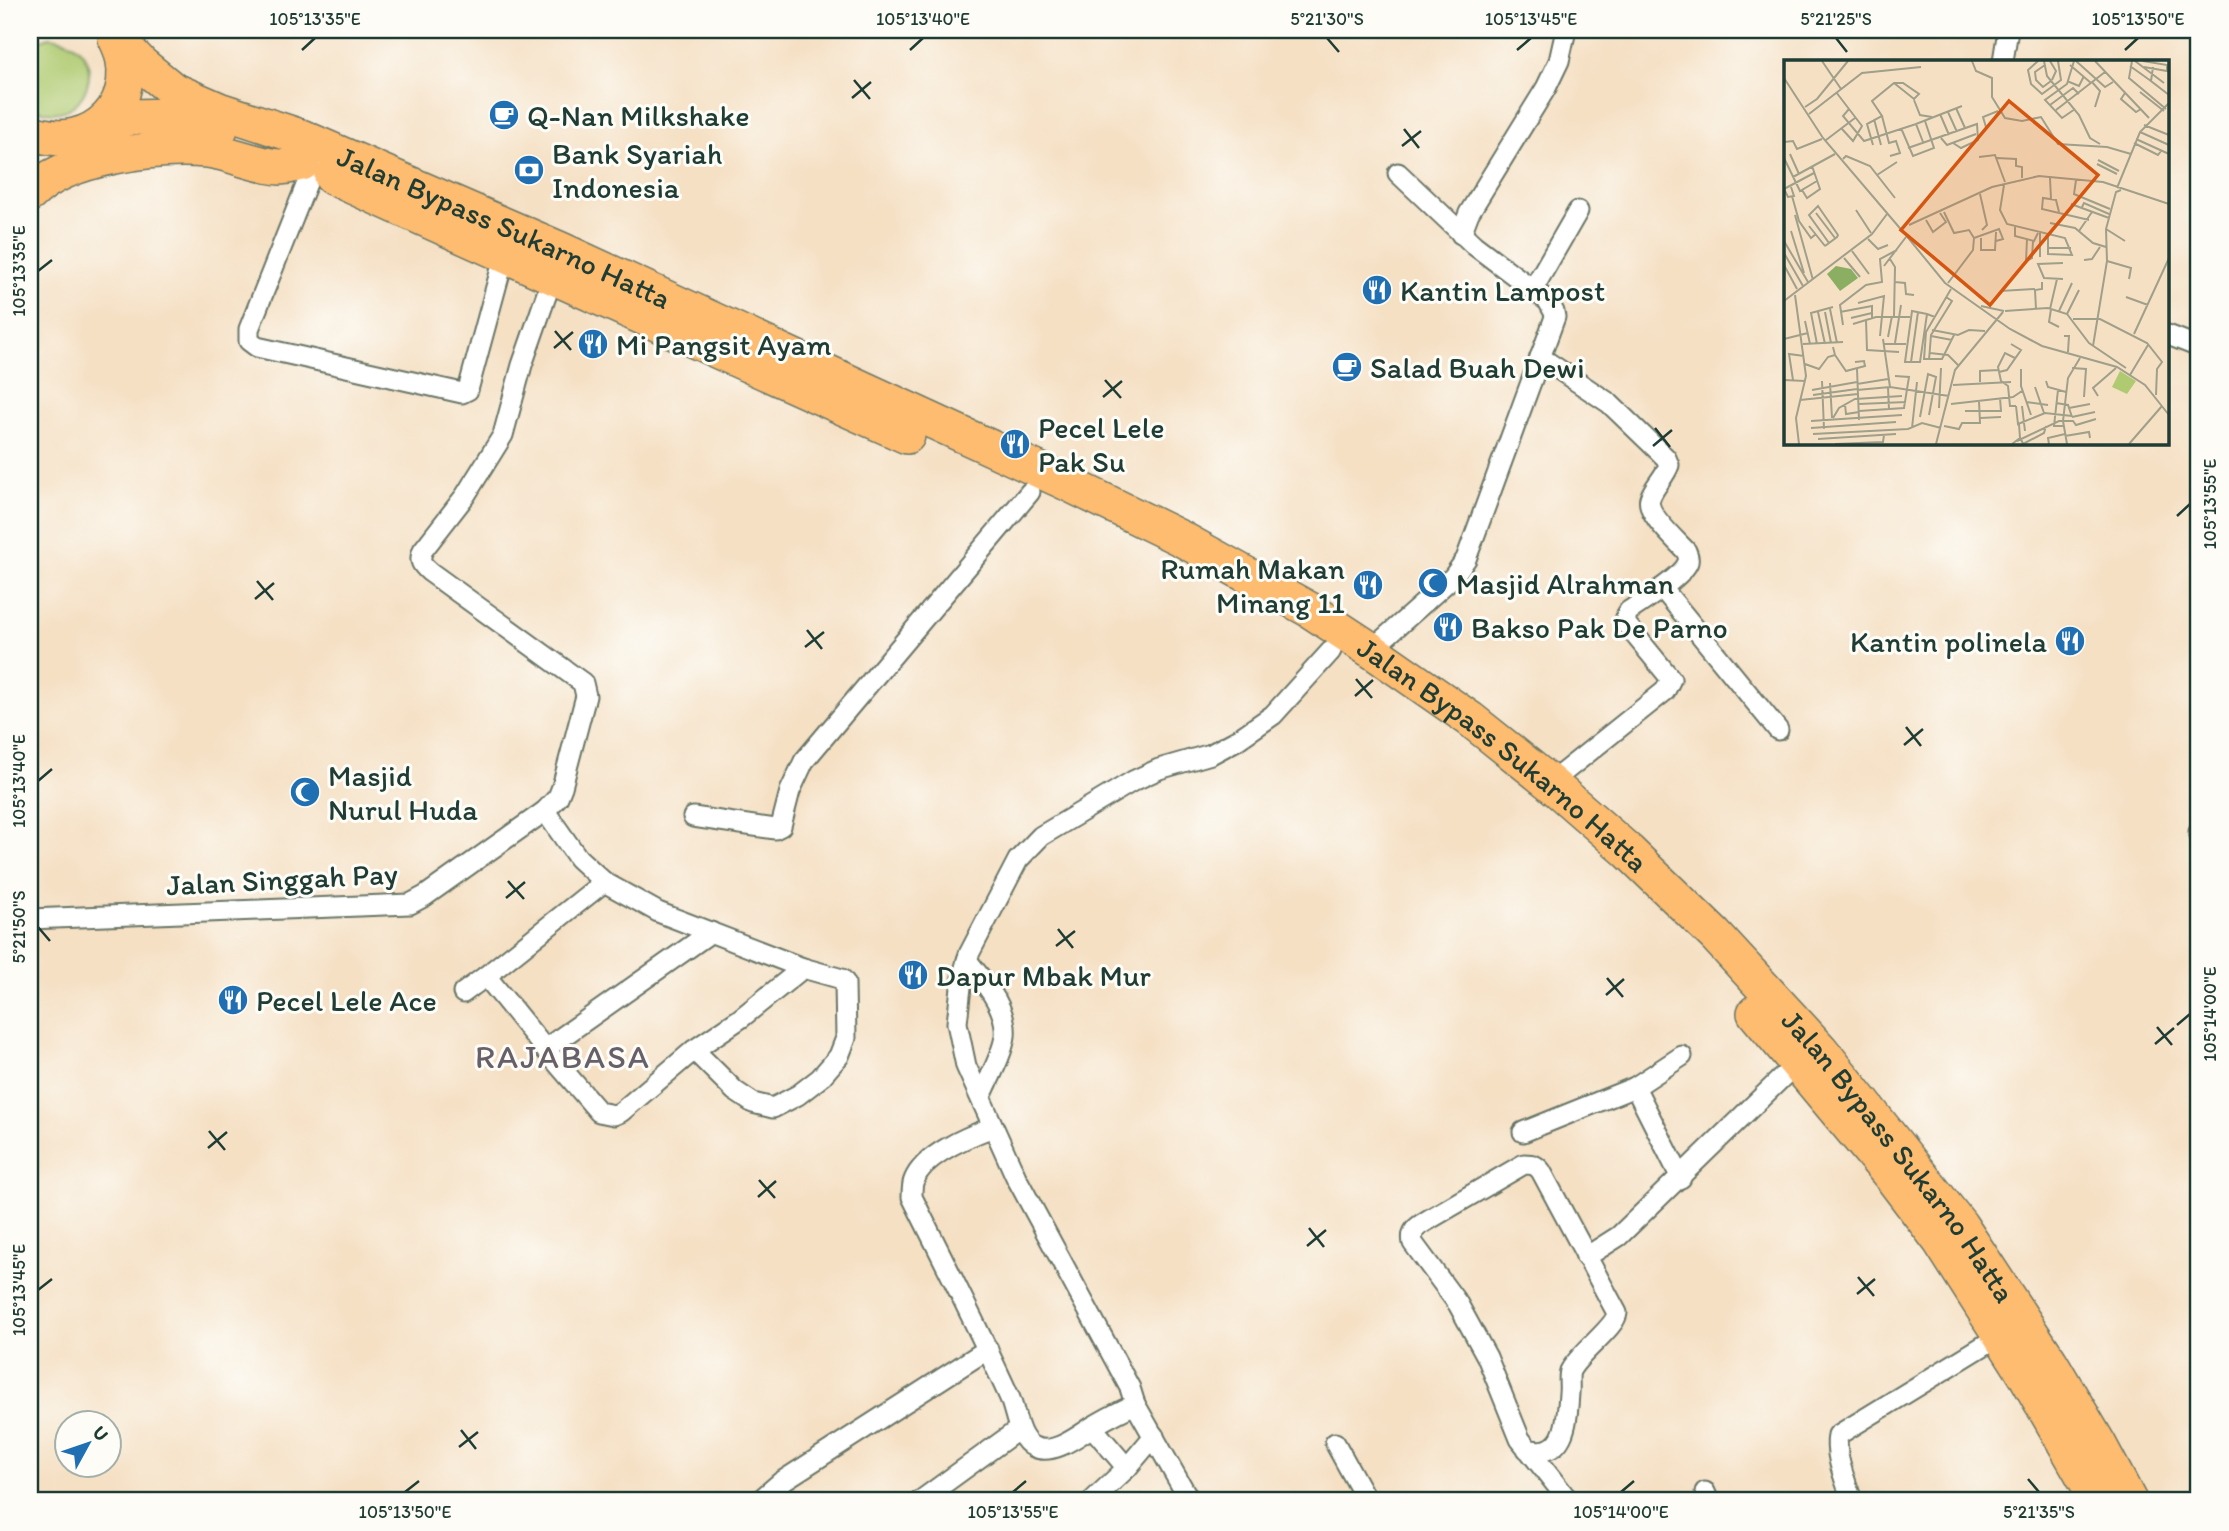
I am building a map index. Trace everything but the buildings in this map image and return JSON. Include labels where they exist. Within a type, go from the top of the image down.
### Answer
[{"type":"highway","points":[[30,132],[51,138],[86,132],[112,113],[125,82],[120,32]]},
{"type":"highway","name":"Jalan Bypass Sukarno Hatta","points":[[120,32],[141,64],[173,90],[219,110],[305,156],[505,254],[902,421],[1060,480],[1182,539],[1310,610],[1471,719],[1628,851],[1715,935],[1819,1049],[1943,1202],[2050,1362],[2129,1501]]},
{"type":"highway","name":"Jalan Bypass Sukarno Hatta","points":[[30,157],[44,147],[130,117],[171,116],[237,135],[305,156],[561,250],[859,402]]},
{"type":"highway","points":[[30,194],[61,172],[98,160],[152,149],[209,150],[281,167],[305,156]]},
{"type":"highway","name":"Jalan Bypass Sukarno Hatta","points":[[902,421],[1030,492],[1120,534],[1271,612],[1458,735],[1537,799],[1609,863],[1700,949],[1798,1062],[1891,1176],[1941,1242],[2001,1335],[2098,1501]]},
{"type":"street","points":[[1461,234],[1469,213],[1546,88],[1562,50],[1566,30]]},
{"type":"street","points":[[2003,60],[2008,30]]},
{"type":"street","points":[[305,156],[249,329],[249,341],[257,347],[462,393],[468,390],[505,254]]},
{"type":"street","points":[[1371,650],[1453,577],[1466,559],[1555,317],[1548,302],[1461,234],[1398,173]]},
{"type":"street","points":[[1533,289],[1578,211]]},
{"type":"street","name":"Jalan Singgah Pay","points":[[30,919],[410,904],[545,811],[558,797],[586,696],[583,683],[429,572],[420,562],[423,550],[465,496],[503,435],[526,353],[553,276]]},
{"type":"street","points":[[2170,336],[2199,347]]},
{"type":"street","points":[[1540,357],[1609,403],[1666,458],[1669,465],[1666,473],[1650,497],[1648,505],[1686,551],[1689,559],[1687,565],[1626,616],[1626,624],[1671,679],[1670,685],[1550,783]]},
{"type":"street","points":[[694,817],[775,829],[781,826],[796,774],[804,761],[1030,492]]},
{"type":"street","points":[[1661,588],[1778,730]]},
{"type":"street","points":[[1190,1501],[1135,1404],[1130,1388],[1016,1177],[966,1066],[957,1023],[962,978],[967,960],[1018,860],[1041,836],[1133,781],[1159,769],[1211,754],[1237,740],[1273,715],[1331,651]]},
{"type":"street","points":[[545,811],[578,858],[604,883],[658,912],[803,968],[842,979],[845,983],[846,1038],[839,1056],[820,1078],[798,1095],[774,1108],[753,1103],[735,1091],[694,1050]]},
{"type":"street","points":[[463,993],[604,883]]},
{"type":"street","points":[[545,1049],[711,932]]},
{"type":"street","points":[[967,960],[988,988],[1005,1023],[1005,1039],[981,1097]]},
{"type":"street","points":[[486,976],[599,1112],[614,1115],[694,1050],[741,1018],[803,968]]},
{"type":"street","points":[[1523,1132],[1635,1087],[1682,1056]]},
{"type":"street","points":[[1586,1257],[1619,1236],[1798,1062]]},
{"type":"street","points":[[1635,1087],[1681,1178]]},
{"type":"street","points":[[993,1127],[968,1137],[931,1160],[913,1181],[912,1197],[988,1349],[1025,1441],[1035,1448],[1049,1449],[1082,1435],[1135,1404]]},
{"type":"street","points":[[1527,1448],[1539,1452],[1551,1450],[1559,1443],[1566,1420],[1570,1372],[1617,1319],[1617,1313],[1541,1171],[1530,1164],[1524,1164],[1416,1227],[1412,1235],[1413,1243],[1458,1304],[1487,1357],[1514,1427],[1527,1448],[1569,1501]]},
{"type":"street","points":[[1852,1501],[1839,1457],[1838,1435],[2001,1335]]},
{"type":"street","points":[[759,1501],[781,1482],[988,1349]]},
{"type":"street","points":[[1092,1427],[1127,1468]]},
{"type":"street","points":[[920,1501],[1019,1429]]},
{"type":"street","points":[[1092,1501],[1127,1468],[1154,1436]]},
{"type":"street","points":[[1335,1443],[1367,1501]]},
{"type":"green space","points":[[49,37],[71,43],[84,56],[89,71],[87,87],[79,101],[66,110],[49,112],[30,105],[30,44]]},
{"type":"place","name":"Q-Nan Milkshake","points":[[504,115]]},
{"type":"place","name":"Bank Syariah Indonesia","points":[[529,170]]},
{"type":"place","name":"Kantin Lampost","points":[[1377,290]]},
{"type":"place","name":"Mi Pangsit Ayam","points":[[593,344]]},
{"type":"place","name":"Salad Buah Dewi","points":[[1347,367]]},
{"type":"place","name":"Pecel Lele Pak Su","points":[[1015,444]]},
{"type":"place","name":"Masjid Alrahman","points":[[1433,583]]},
{"type":"place","name":"Rumah Makan Minang 11","points":[[1368,585]]},
{"type":"place","name":"Bakso Pak De Parno","points":[[1448,627]]},
{"type":"place","name":"Kantin polinela","points":[[2070,641]]},
{"type":"place","name":"Masjid Nurul Huda","points":[[305,792]]},
{"type":"place","name":"Dapur Mbak Mur","points":[[913,975]]},
{"type":"place","name":"Pecel Lele Ace","points":[[233,1000]]},
{"type":"district","name":"RAJABASA","points":[[563,1056]]}]
